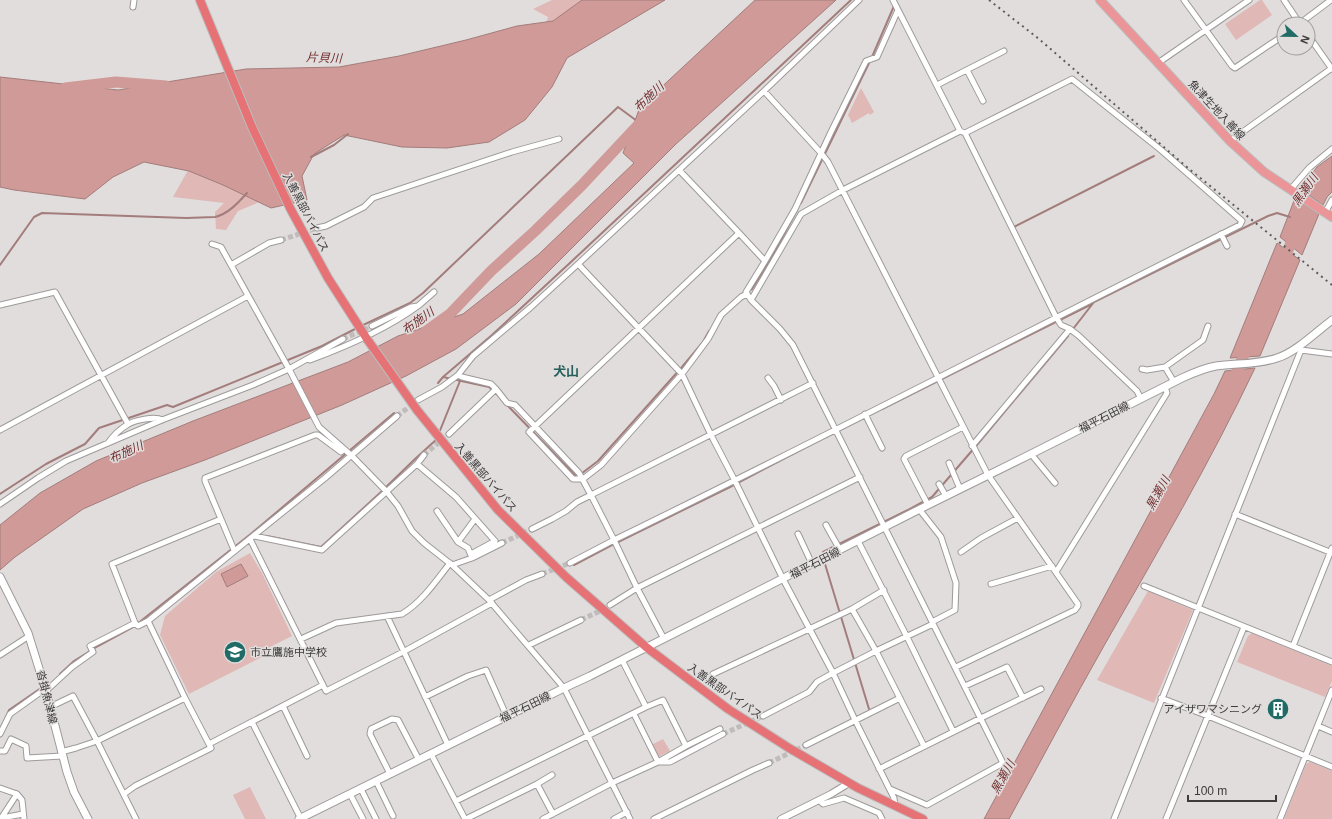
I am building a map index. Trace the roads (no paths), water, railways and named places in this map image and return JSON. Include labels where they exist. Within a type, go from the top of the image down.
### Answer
[{"type":"highway","name":"入善黒部バイパス","points":[[200,0],[252,127],[290,208],[328,278],[366,338],[417,410],[498,510],[566,577],[646,647],[728,709],[789,748],[849,783],[923,819]]},
{"type":"main road","name":"魚津生地入善線","points":[[1100,0],[1230,141],[1264,172],[1326,214]]},
{"type":"main road","name":"福平石田線","points":[[300,819],[664,639],[885,526],[1174,382],[1196,372],[1215,366],[1264,362],[1282,356],[1299,348],[1332,320]]},
{"type":"main road","name":"沓掛魚津線","points":[[0,577],[29,636],[46,690],[61,754],[74,792],[88,819]]},
{"type":"street","points":[[133,7],[134,0]]},
{"type":"street","points":[[418,400],[458,375],[473,356],[531,307],[578,264],[764,91],[859,0]]},
{"type":"street","points":[[893,0],[1056,317],[1061,325],[1070,329],[1079,336],[1137,391],[1141,399]]},
{"type":"street","points":[[1184,0],[1205,31],[1235,68],[1276,40]]},
{"type":"street","points":[[1158,64],[1249,0]]},
{"type":"street","points":[[1284,0],[1295,16]]},
{"type":"street","points":[[1312,16],[1331,3]]},
{"type":"street","points":[[890,789],[927,805],[1004,763],[814,383],[793,344],[751,300],[746,292],[795,209],[866,61],[876,56],[898,10]]},
{"type":"street","points":[[1230,141],[1332,68],[1316,46]]},
{"type":"street","points":[[937,85],[1004,50]]},
{"type":"street","points":[[967,70],[983,102]]},
{"type":"street","points":[[570,563],[1240,225],[1242,221],[1160,150],[1072,79],[843,190],[802,214],[751,300]]},
{"type":"street","points":[[764,91],[828,162],[890,286],[988,475],[1078,604],[1075,610],[956,667]]},
{"type":"street","points":[[317,228],[326,226],[364,207],[373,198],[512,152],[559,139]]},
{"type":"street","points":[[1293,192],[1309,168],[1332,149]]},
{"type":"street","points":[[679,170],[765,261]]},
{"type":"street","points":[[1326,214],[1332,200]]},
{"type":"street","points":[[739,233],[529,432],[573,479],[583,480],[601,465],[682,374],[708,338],[721,315],[741,297],[747,294]]},
{"type":"street","points":[[1221,234],[1227,246]]},
{"type":"street","points":[[231,265],[269,243],[280,240]]},
{"type":"street","points":[[212,244],[221,247],[290,371],[316,423],[352,456],[386,491],[398,506],[412,531],[424,543],[451,564],[491,602],[564,688],[630,819]]},
{"type":"street","points":[[578,264],[682,374],[783,579],[833,673],[854,720],[890,789],[894,798],[895,806]]},
{"type":"street","points":[[0,305],[55,292],[128,424]]},
{"type":"street","points":[[0,504],[66,461],[162,420],[290,371],[366,338],[418,306],[434,292]]},
{"type":"street","points":[[0,430],[248,296]]},
{"type":"street","points":[[372,326],[411,307],[418,306]]},
{"type":"street","points":[[1142,369],[1147,370],[1165,367],[1203,340],[1208,326]]},
{"type":"street","points":[[972,446],[1070,329]]},
{"type":"street","points":[[290,371],[343,340]]},
{"type":"street","points":[[1114,819],[1299,348],[1332,354]]},
{"type":"street","points":[[1165,367],[1174,382]]},
{"type":"street","points":[[458,375],[491,384],[507,403],[515,405],[579,473],[664,639]]},
{"type":"street","points":[[768,378],[781,400]]},
{"type":"street","points":[[532,529],[552,520],[577,502],[814,383]]},
{"type":"street","points":[[1056,572],[1167,393],[1164,387]]},
{"type":"street","points":[[449,434],[496,389]]},
{"type":"street","points":[[865,414],[882,448]]},
{"type":"street","points":[[221,519],[112,564],[135,623],[138,626],[148,621],[352,456],[397,416]]},
{"type":"street","points":[[108,443],[112,437],[128,424],[147,419],[158,418],[162,420]]},
{"type":"street","points":[[928,505],[904,459],[906,456],[963,427]]},
{"type":"street","points":[[234,550],[204,481],[205,478],[315,435],[318,435],[341,452],[344,449]]},
{"type":"street","points":[[1031,454],[1055,483]]},
{"type":"street","points":[[252,537],[322,550],[417,464],[424,455]]},
{"type":"street","points":[[949,463],[960,489]]},
{"type":"street","points":[[417,464],[446,488],[495,541],[472,556]]},
{"type":"street","points":[[610,605],[637,588],[860,477]]},
{"type":"street","points":[[939,484],[946,496]]},
{"type":"street","points":[[763,716],[809,692],[817,682],[833,673],[907,637],[955,610],[956,583],[941,537],[919,509]]},
{"type":"street","points":[[437,511],[458,542],[468,548],[472,556]]},
{"type":"street","points":[[1235,514],[1331,551],[1293,646]]},
{"type":"street","points":[[961,552],[981,538],[1018,518]]},
{"type":"street","points":[[458,542],[475,519]]},
{"type":"street","points":[[826,525],[840,550]]},
{"type":"street","points":[[798,534],[812,564]]},
{"type":"street","points":[[252,537],[326,691],[404,652],[526,580],[542,574]]},
{"type":"street","points":[[858,540],[953,731]]},
{"type":"street","points":[[301,640],[336,623],[402,614],[428,591],[451,564],[502,543]]},
{"type":"street","points":[[992,584],[1052,566]]},
{"type":"street","points":[[1144,586],[1332,662]]},
{"type":"street","points":[[713,674],[852,609],[884,590]]},
{"type":"street","points":[[852,609],[876,651],[924,746]]},
{"type":"street","points":[[387,616],[448,745]]},
{"type":"street","points":[[529,645],[582,620]]},
{"type":"street","points":[[124,794],[135,786],[211,748],[148,621]]},
{"type":"street","points":[[0,734],[10,714],[46,690],[72,666],[93,652],[90,646],[135,623]]},
{"type":"street","points":[[1166,819],[1244,627]]},
{"type":"street","points":[[0,655],[29,636]]},
{"type":"street","points":[[622,660],[646,707]]},
{"type":"street","points":[[965,686],[1007,666],[1023,698]]},
{"type":"street","points":[[425,697],[468,676],[486,670],[507,717]]},
{"type":"street","points":[[209,744],[323,685]]},
{"type":"street","points":[[879,769],[953,731],[1041,689]]},
{"type":"street","points":[[1280,819],[1331,697],[1332,690]]},
{"type":"street","points":[[50,707],[73,696],[136,819]]},
{"type":"street","points":[[0,751],[5,751],[11,739],[26,746],[27,758],[61,754],[97,741],[185,698]]},
{"type":"street","points":[[806,745],[900,698]]},
{"type":"street","points":[[1161,698],[1332,767]]},
{"type":"street","points":[[456,801],[663,700],[686,746]]},
{"type":"street","points":[[283,706],[307,756]]},
{"type":"street","points":[[634,714],[658,762]]},
{"type":"street","points":[[390,774],[370,734],[371,729],[392,719],[398,720],[419,760]]},
{"type":"street","points":[[252,722],[300,819]]},
{"type":"street","points":[[1318,726],[1332,732]]},
{"type":"street","points":[[543,819],[612,783],[658,762],[686,746],[721,732],[670,762],[658,762]]},
{"type":"street","points":[[431,754],[465,819],[537,784],[552,775]]},
{"type":"street","points":[[654,819],[769,763]]},
{"type":"street","points":[[376,781],[393,816]]},
{"type":"street","points":[[781,819],[849,783]]},
{"type":"street","points":[[537,784],[553,814]]},
{"type":"street","points":[[0,788],[18,794],[22,800],[23,817],[2,818]]},
{"type":"street","points":[[361,789],[376,819]]},
{"type":"street","points":[[2,818],[18,794]]},
{"type":"street","points":[[350,794],[362,819]]},
{"type":"street","points":[[819,800],[823,804],[844,798],[879,813],[882,819]]},
{"type":"street","points":[[614,819],[627,812]]},
{"type":"water","points":[[582,0],[665,0],[567,58],[552,87],[525,120],[489,142],[447,148],[402,147],[344,135],[314,154],[302,176],[307,200],[271,208],[223,185],[189,171],[144,162],[113,177],[85,199],[0,187],[0,77],[118,90],[246,69],[339,67],[399,56],[517,26],[553,21]]},
{"type":"water","points":[[755,0],[836,0],[676,144],[516,304],[456,349],[406,376],[342,405],[205,460],[142,483],[83,509],[15,557],[0,570],[0,525],[40,493],[96,461],[193,421],[348,362],[398,336],[463,314],[539,254],[634,163],[623,153],[640,107]]},
{"type":"water","points":[[1332,156],[1332,192],[1327,197],[1323,205],[1300,189],[1317,167]]},
{"type":"water","points":[[1295,198],[1319,214],[1302,255],[1280,237]]},
{"type":"water","points":[[1277,243],[1300,260],[1260,356],[1230,358]]},
{"type":"water","points":[[1255,368],[1201,473],[1009,819],[984,819],[1214,394],[1225,371]]},
{"type":"water","points":[[241,564],[248,576],[227,587],[221,574]]},
{"type":"waterway","points":[[438,383],[572,261],[851,0]]},
{"type":"waterway","points":[[872,57],[894,6]]},
{"type":"waterway","points":[[801,203],[870,61]]},
{"type":"waterway","name":"片貝川","points":[[65,88],[116,82],[166,86]]},
{"type":"waterway","points":[[361,326],[410,303],[423,293],[618,107],[637,121]]},
{"type":"waterway","name":"布施川","points":[[425,332],[450,314],[491,271],[582,185],[641,122]]},
{"type":"waterway","points":[[311,157],[334,145],[348,134]]},
{"type":"waterway","points":[[1012,228],[1154,156]]},
{"type":"waterway","points":[[0,265],[34,217],[42,213],[186,218],[215,217],[228,211],[247,193]]},
{"type":"waterway","points":[[748,291],[752,289],[773,255],[797,210]]},
{"type":"waterway","points":[[1073,329],[1094,302],[1268,216],[1277,213],[1290,217]]},
{"type":"waterway","name":"黒瀬川","points":[[1282,265],[1295,233]]},
{"type":"waterway","points":[[882,409],[1092,304]]},
{"type":"waterway","points":[[0,494],[46,464],[85,444],[99,428],[167,405],[173,407],[322,346],[357,328]]},
{"type":"waterway","points":[[506,404],[577,477],[598,461],[682,367],[703,342],[709,331]]},
{"type":"waterway","points":[[823,552],[932,497],[1068,336]]},
{"type":"waterway","name":"黒瀬川","points":[[1232,383],[1249,343]]},
{"type":"waterway","points":[[443,377],[489,387],[499,396]]},
{"type":"waterway","points":[[439,433],[460,381]]},
{"type":"waterway","points":[[137,624],[252,533],[394,413]]},
{"type":"waterway","points":[[267,536],[321,547],[437,439]]},
{"type":"waterway","points":[[574,565],[808,446]]},
{"type":"waterway","points":[[825,564],[869,709]]},
{"type":"waterway","points":[[60,674],[74,661],[133,627]]},
{"type":"waterway","points":[[7,715],[9,710],[41,688]]},
{"type":"tunnel","points":[[281,240],[317,228]]},
{"type":"tunnel","points":[[343,339],[372,326]]},
{"type":"tunnel","points":[[397,416],[414,403]]},
{"type":"tunnel","points":[[424,455],[449,434]]},
{"type":"tunnel","points":[[502,543],[532,529]]},
{"type":"tunnel","points":[[542,574],[570,563]]},
{"type":"tunnel","points":[[581,620],[604,609]]},
{"type":"tunnel","points":[[723,734],[763,716]]},
{"type":"tunnel","points":[[769,763],[806,745]]},
{"type":"railway","points":[[989,0],[1039,39],[1188,168],[1332,285]]},
{"type":"place","name":"市立鷹施中学校","points":[[235,652]]},
{"type":"place","name":"アイザワマシニング","points":[[1278,709]]},
{"type":"district","name":"犬山","points":[[566,371]]}]
